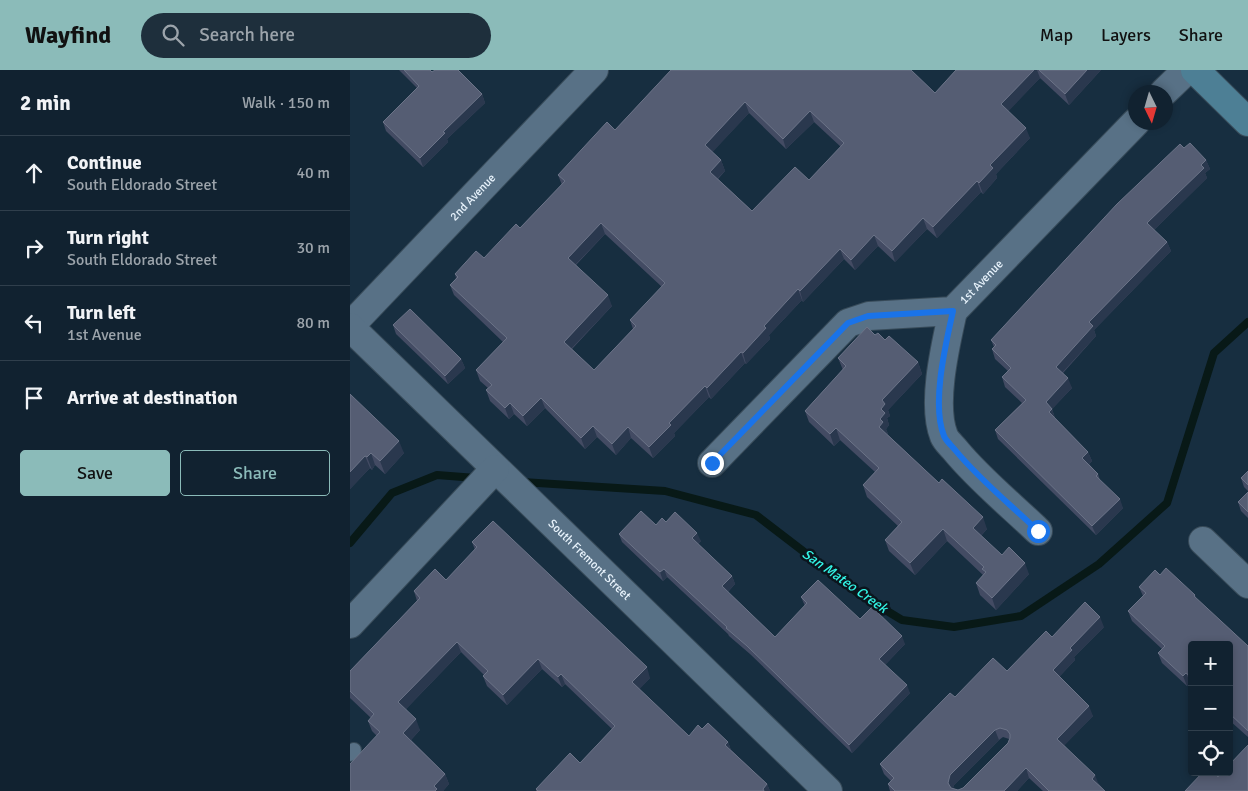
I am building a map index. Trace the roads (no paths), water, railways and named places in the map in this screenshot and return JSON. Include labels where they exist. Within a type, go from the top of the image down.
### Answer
[{"type":"main road","points":[[1196,70],[1247,117]]},
{"type":"street","name":"2nd Avenue","points":[[350,326],[594,70]]},
{"type":"street","points":[[1171,85],[1187,70]]},
{"type":"street","name":"1st Avenue","points":[[712,463],[848,323],[868,316],[953,311],[1128,130]]},
{"type":"street","points":[[953,311],[943,358],[940,394],[940,416],[944,436],[966,463],[1038,531]]},
{"type":"street","name":"South Fremont Street","points":[[350,326],[828,791]]},
{"type":"street","points":[[350,624],[467,500],[487,461]]},
{"type":"street","points":[[1203,541],[1248,584]]},
{"type":"waterway","name":"San Mateo Creek","points":[[522,482],[665,491],[756,515],[859,594],[902,620],[954,627],[1021,616],[1099,564],[1167,503],[1214,353],[1248,322]]},
{"type":"waterway","name":"San Mateo Creek","points":[[350,543],[392,493],[437,475],[476,478]]}]
